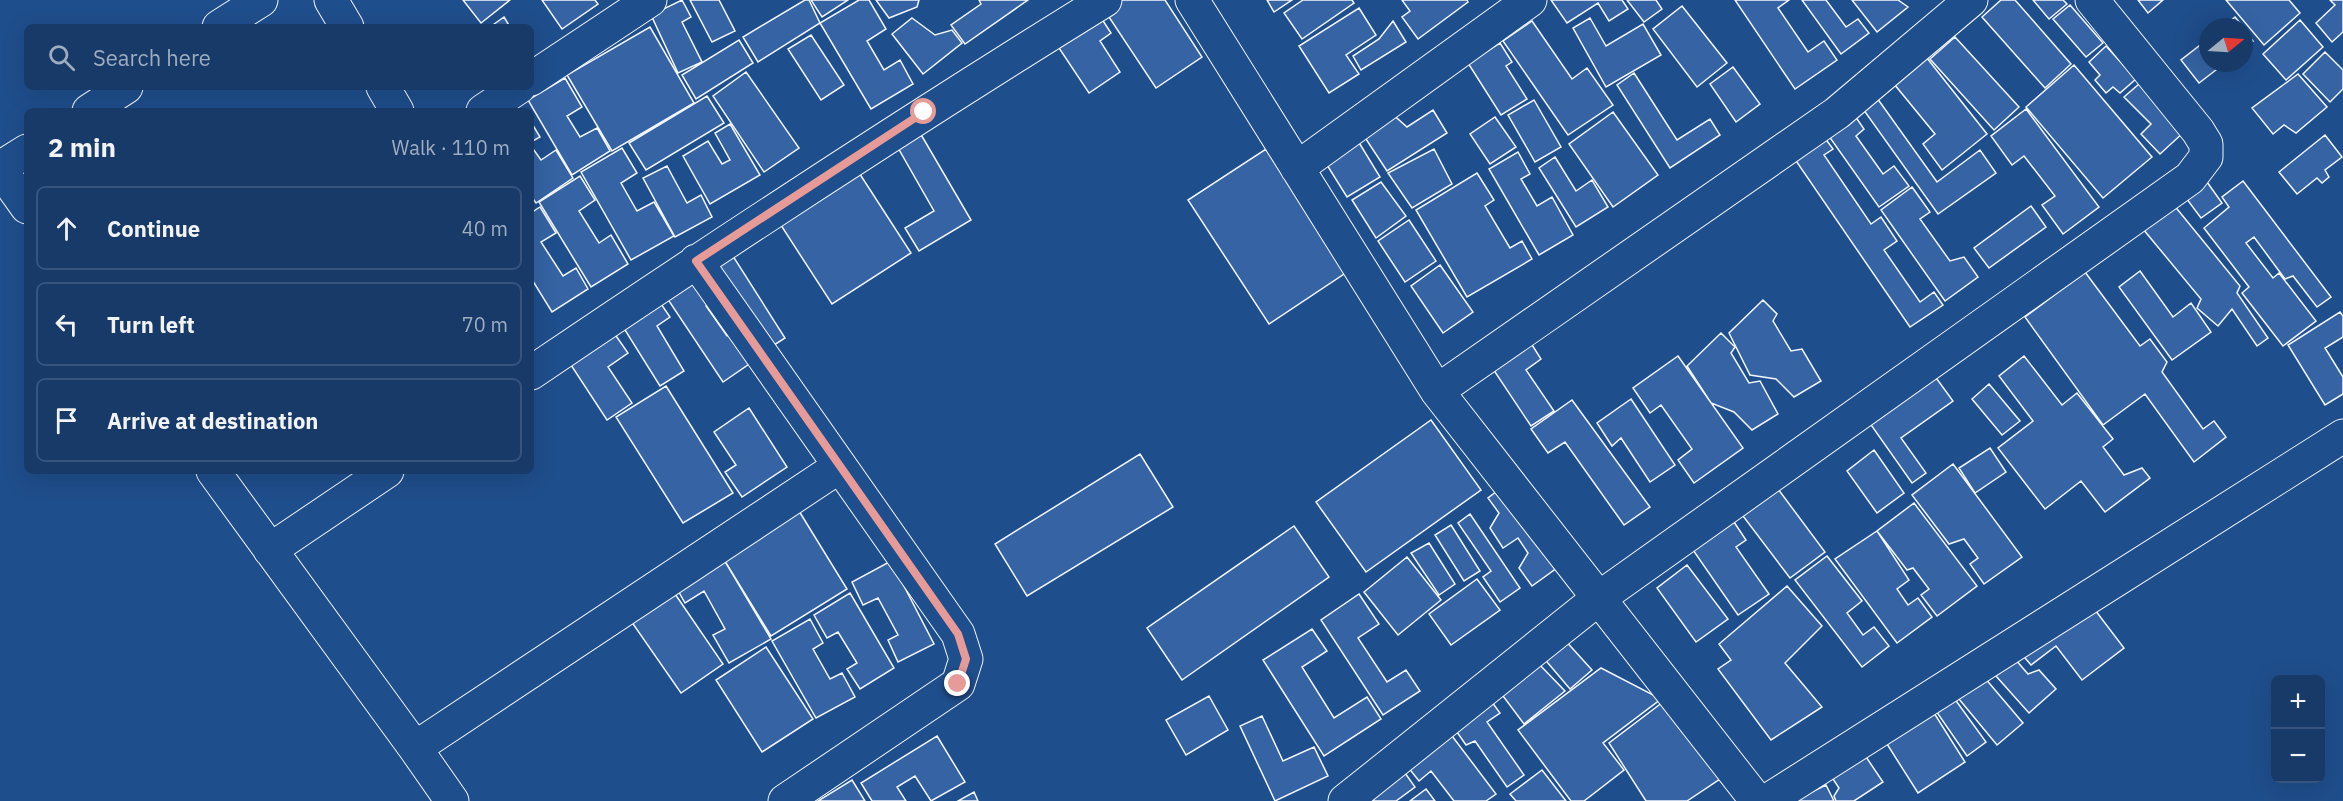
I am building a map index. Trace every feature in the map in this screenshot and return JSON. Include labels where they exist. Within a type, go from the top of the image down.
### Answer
[{"type":"street","points":[[224,24],[261,0]]},
{"type":"street","points":[[331,0],[345,24]]},
{"type":"street","points":[[534,77],[651,0]]},
{"type":"street","points":[[534,371],[696,261],[924,112],[1105,0]]},
{"type":"street","points":[[1192,0],[1437,391],[1757,801]]},
{"type":"street","points":[[1297,168],[1530,0]]},
{"type":"street","points":[[1437,391],[1838,113],[1971,0]]},
{"type":"street","points":[[1345,801],[1599,598],[2190,178],[2206,157],[2206,144],[2199,131],[2092,0]]},
{"type":"street","points":[[93,108],[121,90]]},
{"type":"street","points":[[385,90],[395,108]]},
{"type":"street","points":[[488,108],[514,90]]},
{"type":"street","points":[[24,153],[0,169],[24,203]]},
{"type":"street","points":[[696,261],[958,634],[966,659],[958,684],[785,801]]},
{"type":"street","points":[[1767,801],[2343,436]]},
{"type":"street","points":[[415,748],[840,466]]},
{"type":"street","points":[[215,474],[452,801]]},
{"type":"street","points":[[270,550],[383,474]]},
{"type":"building","points":[[463,0],[510,0],[481,23]]},
{"type":"building","points":[[542,0],[595,0],[598,4],[562,29]]},
{"type":"building","points":[[682,0],[691,17],[682,22],[702,62],[678,73],[651,15]]},
{"type":"building","points":[[690,0],[719,0],[735,31],[712,42]]},
{"type":"building","points":[[805,0],[809,0],[820,23],[758,62],[743,37]]},
{"type":"building","points":[[811,0],[848,0],[822,17]]},
{"type":"building","points":[[859,0],[869,0],[886,29],[867,41],[884,70],[900,60],[913,84],[871,109],[820,23]]},
{"type":"building","points":[[876,0],[919,0],[917,7],[889,18]]},
{"type":"building","points":[[979,0],[1028,0],[965,44],[951,25],[981,4]]},
{"type":"building","points":[[1115,0],[1165,0],[1202,57],[1156,88],[1103,8]]},
{"type":"building","points":[[1267,0],[1292,0],[1274,12]]},
{"type":"building","points":[[1303,0],[1352,0],[1354,3],[1302,39],[1284,13]]},
{"type":"building","points":[[1402,0],[1467,0],[1468,2],[1418,39],[1402,17],[1410,11]]},
{"type":"building","points":[[1551,0],[1622,0],[1628,9],[1609,21],[1598,3],[1567,23]]},
{"type":"building","points":[[1627,0],[1656,0],[1662,9],[1644,22]]},
{"type":"building","points":[[1735,0],[1789,0],[1778,8],[1808,52],[1824,41],[1837,60],[1795,89]]},
{"type":"building","points":[[1802,0],[1826,0],[1846,27],[1858,19],[1869,33],[1841,54]]},
{"type":"building","points":[[1852,0],[1898,0],[1908,7],[1877,32]]},
{"type":"building","points":[[2001,0],[2015,0],[2071,64],[2045,88],[1982,17]]},
{"type":"building","points":[[2033,0],[2063,0],[2067,4],[2049,19]]},
{"type":"building","points":[[2138,0],[2163,0],[2148,13]]},
{"type":"building","points":[[2226,0],[2289,0],[2300,13],[2264,45],[2253,32],[2253,18],[2241,18]]},
{"type":"building","points":[[2330,0],[2343,0],[2343,32],[2332,42],[2316,23],[2335,5]]},
{"type":"building","points":[[2070,5],[2103,43],[2086,57],[2053,19]]},
{"type":"building","points":[[1682,6],[1727,63],[1697,87],[1653,29]]},
{"type":"building","points":[[1359,8],[1376,35],[1346,55],[1359,74],[1329,93],[1299,46]]},
{"type":"building","points":[[1098,13],[1111,33],[1100,41],[1120,72],[1089,93],[1055,42]]},
{"type":"building","points":[[504,17],[508,24],[494,24]]},
{"type":"building","points":[[912,18],[935,35],[952,30],[962,43],[923,74],[892,34]]},
{"type":"building","points":[[1590,18],[1606,46],[1643,24],[1661,55],[1606,87],[1573,28]]},
{"type":"building","points":[[2300,20],[2323,47],[2286,80],[2263,54]]},
{"type":"building","points":[[1393,21],[1406,42],[1361,70],[1353,56],[1379,39]]},
{"type":"building","points":[[1532,21],[1572,79],[1587,68],[1613,105],[1568,135],[1503,41]]},
{"type":"building","points":[[650,27],[694,103],[612,151],[567,75]]},
{"type":"building","points":[[811,35],[844,85],[821,100],[788,49]]},
{"type":"building","points":[[1955,37],[2019,107],[1994,130],[1930,59]]},
{"type":"building","points":[[739,40],[753,63],[696,99],[682,75]]},
{"type":"building","points":[[1500,43],[1512,62],[1506,66],[1527,99],[1501,115],[1468,63]]},
{"type":"building","points":[[2106,46],[2136,79],[2120,93],[2113,87],[2106,93],[2095,80],[2100,75],[2089,62]]},
{"type":"building","points":[[2199,46],[2199,72],[2213,72],[2199,83],[2181,60]]},
{"type":"building","points":[[2325,52],[2343,70],[2343,89],[2330,102],[2303,74]]},
{"type":"building","points":[[1923,53],[1987,134],[1942,170],[1923,144],[1935,134],[1890,79]]},
{"type":"building","points":[[2074,65],[2152,157],[2103,198],[2026,107]]},
{"type":"building","points":[[1733,67],[1760,104],[1736,122],[1710,84]]},
{"type":"building","points":[[746,72],[799,148],[764,172],[713,96]]},
{"type":"building","points":[[1634,73],[1677,140],[1710,119],[1720,135],[1670,168],[1617,85]]},
{"type":"building","points":[[2298,74],[2327,107],[2296,133],[2284,125],[2273,134],[2252,108]]},
{"type":"building","points":[[565,78],[582,107],[567,116],[580,137],[597,128],[610,151],[572,175],[528,100]]},
{"type":"building","points":[[2139,84],[2185,131],[2160,154],[2141,134],[2151,124],[2124,97]]},
{"type":"building","points":[[707,96],[724,123],[646,170],[629,143]]},
{"type":"building","points":[[1877,98],[1937,182],[1980,150],[1996,173],[1938,214],[1863,109]]},
{"type":"building","points":[[1534,100],[1561,147],[1535,162],[1508,115]]},
{"type":"building","points":[[2026,109],[2099,207],[2063,234],[2042,205],[2055,196],[2024,156],[2012,165],[1991,136]]},
{"type":"building","points":[[1433,110],[1447,133],[1387,171],[1360,130],[1390,112],[1407,127]]},
{"type":"building","points":[[1613,112],[1658,175],[1613,207],[1569,144]]},
{"type":"building","points":[[1853,113],[1864,129],[1856,136],[1883,174],[1894,166],[1909,186],[1879,207],[1826,132]]},
{"type":"building","points":[[1495,117],[1516,147],[1490,164],[1470,134]]},
{"type":"building","points":[[730,124],[760,175],[710,204],[683,156],[708,141],[722,164],[730,160],[715,133]]},
{"type":"building","points":[[916,126],[971,220],[919,251],[905,228],[934,211],[893,139]]},
{"type":"building","points":[[534,127],[540,137],[534,140]]},
{"type":"building","points":[[1822,134],[1833,149],[1824,155],[1871,224],[1881,217],[1897,241],[1884,250],[1920,302],[1934,292],[1943,305],[1910,327],[1792,155]]},
{"type":"building","points":[[2325,135],[2342,157],[2325,170],[2329,177],[2322,183],[2317,178],[2297,194],[2279,172]]},
{"type":"building","points":[[1355,136],[1380,177],[1347,197],[1322,157]]},
{"type":"building","points":[[622,148],[637,173],[621,183],[637,211],[654,202],[674,236],[631,260],[581,172]]},
{"type":"building","points":[[1266,149],[1347,272],[1269,324],[1188,200]]},
{"type":"building","points":[[1434,149],[1452,184],[1412,208],[1388,173]]},
{"type":"building","points":[[534,150],[541,160],[556,150],[573,178],[536,203],[534,200]]},
{"type":"building","points":[[1518,152],[1530,174],[1521,179],[1537,206],[1552,197],[1573,235],[1539,255],[1489,169]]},
{"type":"building","points":[[1555,157],[1576,191],[1592,180],[1608,207],[1576,227],[1539,168]]},
{"type":"building","points":[[854,165],[911,253],[832,304],[775,216]]},
{"type":"building","points":[[667,166],[687,203],[701,195],[712,217],[675,237],[643,178]]},
{"type":"building","points":[[1477,173],[1494,200],[1485,206],[1510,248],[1522,241],[1532,259],[1467,297],[1416,210]]},
{"type":"building","points":[[580,176],[595,200],[579,211],[599,243],[611,235],[628,264],[591,287],[539,202]]},
{"type":"building","points":[[2243,181],[2331,297],[2317,307],[2293,276],[2285,279],[2254,237],[2246,243],[2273,278],[2279,273],[2316,321],[2283,346],[2242,293],[2249,287],[2204,228],[2229,207],[2222,197]]},
{"type":"building","points":[[1381,182],[1406,216],[1376,238],[1352,200]]},
{"type":"building","points":[[2207,182],[2222,203],[2201,218],[2186,198]]},
{"type":"building","points":[[1912,187],[1930,212],[1920,219],[1950,261],[1964,257],[1978,277],[1945,301],[1881,210]]},
{"type":"building","points":[[2173,204],[2240,286],[2237,293],[2268,338],[2257,346],[2232,309],[2218,326],[2197,308],[2201,299],[2143,229]]},
{"type":"building","points":[[2031,206],[2046,227],[1989,268],[1974,248]]},
{"type":"building","points":[[540,207],[556,233],[541,242],[563,276],[576,268],[588,289],[552,312],[534,283],[534,211]]},
{"type":"building","points":[[1409,220],[1436,261],[1405,282],[1378,241]]},
{"type":"building","points":[[731,253],[785,338],[765,351],[710,266]]},
{"type":"building","points":[[1440,265],[1473,312],[1443,333],[1411,286]]},
{"type":"building","points":[[694,270],[714,300],[706,306],[727,336],[737,333],[755,360],[723,382],[663,292]]},
{"type":"building","points":[[2140,271],[2173,317],[2191,303],[2211,332],[2172,360],[2119,287]]},
{"type":"building","points":[[2085,272],[2140,346],[2150,339],[2167,362],[2162,372],[2203,429],[2214,421],[2226,437],[2194,462],[2145,394],[2103,425],[2025,317]]},
{"type":"building","points":[[657,298],[670,317],[657,326],[684,371],[660,386],[620,322]]},
{"type":"building","points":[[1763,300],[1777,314],[1773,321],[1791,351],[1802,349],[1821,381],[1794,397],[1776,379],[1750,375],[1729,333]]},
{"type":"building","points":[[2340,312],[2343,316],[2343,337],[2325,348],[2343,377],[2343,394],[2325,405],[2288,345]]},
{"type":"building","points":[[614,333],[628,353],[608,367],[632,403],[607,420],[569,362]]},
{"type":"building","points":[[1721,333],[1735,347],[1731,353],[1749,383],[1760,381],[1778,414],[1752,430],[1734,412],[1711,403],[1687,366]]},
{"type":"building","points":[[1529,340],[1541,359],[1526,370],[1554,411],[1531,426],[1491,366]]},
{"type":"building","points":[[1678,356],[1743,448],[1694,483],[1678,460],[1692,449],[1661,405],[1650,413],[1633,388]]},
{"type":"building","points":[[2024,356],[2062,405],[2077,393],[2113,439],[2103,447],[2124,475],[2142,468],[2150,478],[2105,512],[2081,481],[2045,509],[1998,448],[2033,421],[1999,376]]},
{"type":"building","points":[[1934,375],[1953,401],[1901,438],[1926,473],[1912,483],[1869,422]]},
{"type":"building","points":[[1989,384],[2020,421],[2002,435],[1972,399]]},
{"type":"building","points":[[666,386],[733,493],[683,523],[616,417]]},
{"type":"building","points":[[1631,399],[1675,465],[1650,482],[1621,438],[1612,446],[1597,423]]},
{"type":"building","points":[[1572,400],[1650,507],[1624,525],[1565,442],[1548,453],[1531,429]]},
{"type":"building","points":[[749,408],[787,467],[742,497],[725,472],[736,465],[714,432]]},
{"type":"building","points":[[1431,420],[1481,490],[1366,572],[1316,502]]},
{"type":"building","points":[[1990,448],[2006,472],[1975,493],[1959,468]]},
{"type":"building","points":[[1874,450],[1904,493],[1877,513],[1847,471]]},
{"type":"building","points":[[1140,454],[1173,507],[1027,596],[995,544]]},
{"type":"building","points":[[1953,464],[2022,557],[1984,584],[1970,564],[1978,558],[1964,539],[1949,544],[1912,495]]},
{"type":"building","points":[[1505,485],[1561,565],[1532,586],[1519,568],[1528,553],[1518,538],[1503,548],[1490,528],[1499,513],[1488,498]]},
{"type":"building","points":[[1778,489],[1825,552],[1790,578],[1743,516]]},
{"type":"building","points":[[1914,503],[1977,586],[1937,616],[1921,595],[1929,589],[1913,568],[1907,570],[1877,531]]},
{"type":"building","points":[[799,511],[847,589],[771,636],[723,558]]},
{"type":"building","points":[[1470,514],[1520,588],[1500,602],[1483,577],[1491,571],[1458,523]]},
{"type":"building","points":[[1734,522],[1746,540],[1736,547],[1769,594],[1738,615],[1693,550]]},
{"type":"building","points":[[1451,525],[1480,571],[1464,581],[1435,535]]},
{"type":"building","points":[[1294,526],[1329,577],[1182,680],[1147,628]]},
{"type":"building","points":[[1877,531],[1909,580],[1897,589],[1908,605],[1918,598],[1932,617],[1897,643],[1835,559]]},
{"type":"building","points":[[1429,543],[1455,584],[1439,595],[1411,553]]},
{"type":"building","points":[[1827,556],[1862,601],[1847,613],[1863,635],[1874,627],[1889,646],[1862,667],[1795,580]]},
{"type":"building","points":[[1407,557],[1441,600],[1398,635],[1364,592]]},
{"type":"building","points":[[723,558],[771,639],[729,663],[713,635],[725,629],[704,591],[685,603],[675,585]]},
{"type":"building","points":[[891,561],[934,644],[898,662],[888,640],[898,635],[878,598],[863,605],[852,582]]},
{"type":"building","points":[[1687,565],[1728,619],[1696,642],[1657,588]]},
{"type":"building","points":[[1477,579],[1500,610],[1451,645],[1429,614]]},
{"type":"building","points":[[1787,586],[1822,626],[1785,663],[1822,707],[1771,740],[1718,669],[1731,660],[1719,644]]},
{"type":"building","points":[[673,591],[723,664],[681,693],[631,621]]},
{"type":"building","points":[[850,593],[894,668],[860,689],[847,669],[857,663],[838,632],[827,638],[814,615]]},
{"type":"building","points":[[1359,594],[1379,624],[1358,638],[1387,682],[1406,670],[1420,691],[1383,715],[1321,620]]},
{"type":"building","points":[[2092,606],[2124,648],[2082,680],[2056,646],[2031,665],[2020,652]]},
{"type":"building","points":[[810,619],[823,643],[813,649],[830,679],[842,673],[855,697],[816,718],[772,641]]},
{"type":"building","points":[[1312,629],[1327,651],[1302,667],[1334,718],[1367,697],[1381,719],[1324,756],[1263,660]]},
{"type":"building","points":[[1563,638],[1592,670],[1570,689],[1542,656]]},
{"type":"building","points":[[766,647],[813,719],[762,752],[716,680]]},
{"type":"building","points":[[2015,659],[2028,674],[2039,670],[2056,689],[2029,713],[1996,676]]},
{"type":"building","points":[[1536,661],[1565,691],[1524,724],[1497,688]]},
{"type":"building","points":[[1601,668],[1661,699],[1603,743],[1624,770],[1584,801],[1571,801],[1518,730]]},
{"type":"building","points":[[1984,677],[2023,723],[1997,745],[1959,699]]},
{"type":"building","points":[[1209,696],[1228,730],[1186,755],[1166,720]]},
{"type":"building","points":[[1489,698],[1500,713],[1487,722],[1524,775],[1507,787],[1475,741],[1466,745],[1452,725]]},
{"type":"building","points":[[1954,698],[1986,742],[1967,756],[1936,711]]},
{"type":"building","points":[[1663,702],[1723,777],[1687,801],[1646,801],[1609,743]]},
{"type":"building","points":[[1934,713],[1965,762],[1918,793],[1887,744]]},
{"type":"building","points":[[1262,716],[1283,761],[1314,747],[1328,776],[1275,801],[1240,726]]},
{"type":"building","points":[[1446,728],[1496,794],[1486,801],[1454,801],[1431,771],[1419,781],[1404,762]]},
{"type":"building","points":[[937,736],[965,782],[931,801],[915,776],[897,787],[906,801],[872,801],[861,783]]},
{"type":"building","points":[[1862,751],[1883,782],[1854,801],[1836,801],[1834,796],[1839,788],[1829,773]]},
{"type":"building","points":[[1400,766],[1415,787],[1396,801],[1374,801],[1366,790]]},
{"type":"building","points":[[1542,770],[1566,801],[1516,801],[1510,794]]},
{"type":"building","points":[[852,780],[865,801],[818,801]]},
{"type":"building","points":[[1826,785],[1834,801],[1795,800]]},
{"type":"building","points":[[1426,789],[1435,801],[1410,801]]},
{"type":"building","points":[[974,792],[978,801],[958,801]]},
{"type":"route","points":[[924,112],[696,261],[958,634],[966,659],[958,684]]}]
